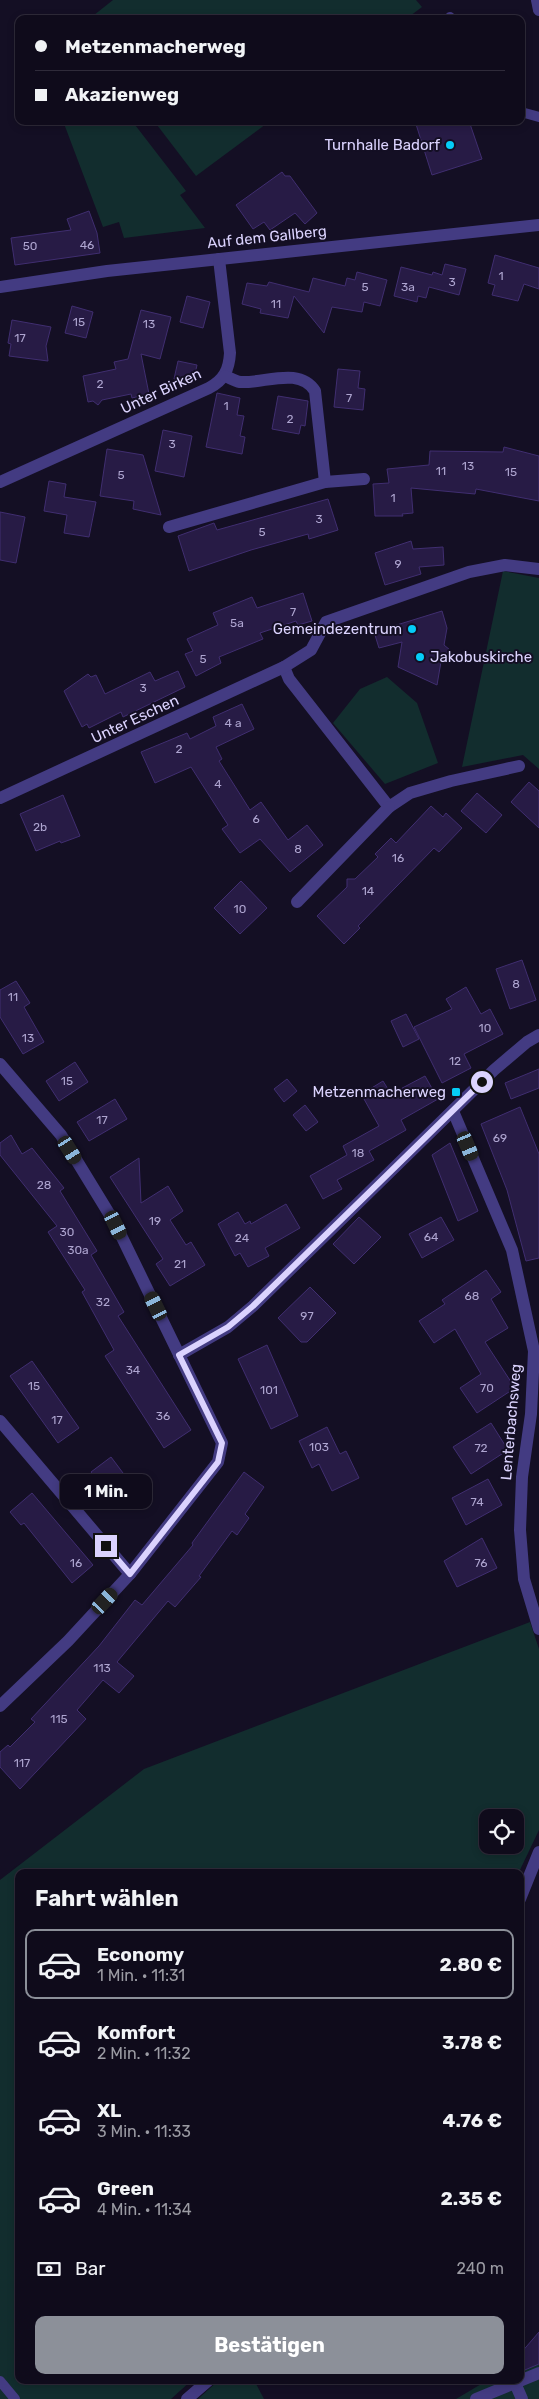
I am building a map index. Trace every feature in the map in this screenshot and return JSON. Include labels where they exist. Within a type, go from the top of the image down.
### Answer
[{"type":"street","points":[[537,0],[539,10]]},
{"type":"street","name":"Auf dem Gallberg","points":[[0,287],[107,271],[539,225]]},
{"type":"street","name":"Unter Birken","points":[[0,482],[209,388],[225,376],[230,365],[230,353],[219,259]]},
{"type":"street","points":[[225,376],[237,382],[297,377],[311,384],[315,391],[325,482]]},
{"type":"street","points":[[169,527],[325,482],[364,480]]},
{"type":"street","name":"Unter Eschen","points":[[0,798],[284,667],[311,650],[326,622],[469,572],[505,565],[539,569]]},
{"type":"street","points":[[284,667],[289,679],[390,807]]},
{"type":"street","points":[[298,902],[390,807],[410,793],[451,781],[519,766]]},
{"type":"street","points":[[179,1355],[228,1327],[253,1306],[510,1055],[539,1035]]},
{"type":"street","points":[[0,1064],[61,1135],[116,1225],[222,1443],[218,1462],[130,1574],[68,1641],[0,1706]]},
{"type":"street","name":"Lenterbachsweg","points":[[453,1111],[512,1250],[534,1351],[531,1414],[522,1477],[520,1530],[524,1579],[539,1629]]},
{"type":"street","points":[[0,1421],[130,1574]]},
{"type":"street","points":[[524,1889],[539,1852]]},
{"type":"street","points":[[524,2379],[539,2373]]},
{"type":"street","points":[[187,2399],[204,2384]]},
{"type":"street","points":[[476,2399],[513,2384]]},
{"type":"street","points":[[515,2384],[522,2399]]},
{"type":"lane","points":[[525,113],[539,117]]},
{"type":"lane","points":[[0,2381],[15,2399]]},
{"type":"green space","points":[[113,0],[416,0],[422,7],[411,15],[94,15]]},
{"type":"green space","points":[[65,125],[135,125],[186,191],[180,195],[205,228],[124,238],[119,222],[103,227]]},
{"type":"green space","points":[[157,125],[265,125],[196,176]]},
{"type":"green space","points":[[503,571],[539,578],[539,769],[523,755],[462,767]]},
{"type":"green space","points":[[387,677],[417,703],[438,763],[385,784],[333,723],[360,689]]},
{"type":"green space","points":[[530,1622],[539,1649],[539,1830],[520,1869],[15,1869],[15,2384],[188,2384],[171,2399],[0,2399],[0,1880],[144,1769]]},
{"type":"green space","points":[[539,2359],[539,2399],[456,2399],[481,2384],[524,2384],[524,2365]]},
{"type":"green space","points":[[215,2384],[256,2384],[264,2399],[198,2399]]},
{"type":"building","name":"Turnhalle Badorf","points":[[416,125],[470,125],[482,159],[432,175]]},
{"type":"building","points":[[282,172],[285,176],[290,176],[317,213],[305,224],[295,213],[270,230],[264,222],[253,229],[236,205]]},
{"type":"building","points":[[89,211],[97,233],[100,253],[15,265],[11,238],[71,230],[67,219]]},
{"type":"building","points":[[495,255],[539,268],[539,289],[524,284],[518,301],[492,295],[495,285],[488,283]]},
{"type":"building","points":[[445,264],[466,269],[459,295],[429,287],[426,298],[418,296],[417,302],[394,296],[401,267],[432,275],[433,272],[442,275]]},
{"type":"building","points":[[357,272],[387,280],[380,306],[364,302],[362,312],[332,307],[324,333],[294,296],[288,318],[260,313],[261,309],[242,304],[247,283],[267,286],[269,282],[309,292],[313,278],[345,286],[347,278],[355,280]]},
{"type":"building","points":[[187,296],[210,302],[203,328],[180,322]]},
{"type":"building","points":[[72,306],[93,312],[86,338],[65,333]]},
{"type":"building","points":[[141,310],[171,317],[160,359],[141,354],[149,394],[132,398],[131,394],[102,400],[98,405],[93,401],[88,402],[83,376],[116,369],[114,362],[128,359]]},
{"type":"building","points":[[12,320],[51,327],[46,346],[48,361],[9,356],[11,344],[8,343]]},
{"type":"building","points":[[178,361],[197,365],[193,383],[174,379]]},
{"type":"building","points":[[338,369],[360,371],[358,388],[365,389],[363,410],[334,407]]},
{"type":"building","points":[[217,393],[240,398],[237,415],[244,416],[240,436],[245,437],[242,454],[206,447]]},
{"type":"building","points":[[278,396],[308,401],[305,426],[301,425],[299,434],[272,429]]},
{"type":"building","points":[[163,430],[192,436],[184,477],[155,471]]},
{"type":"building","points":[[504,447],[539,456],[539,501],[476,489],[475,494],[411,488],[413,513],[402,514],[403,516],[375,516],[373,484],[389,483],[387,469],[429,465],[430,451],[503,452]]},
{"type":"building","points":[[107,449],[143,455],[161,515],[133,509],[134,501],[100,496]]},
{"type":"building","points":[[49,481],[66,484],[64,497],[96,502],[89,537],[64,533],[67,515],[44,511]]},
{"type":"building","points":[[328,499],[338,530],[309,539],[308,534],[251,550],[189,571],[178,536],[214,523],[217,530]]},
{"type":"building","points":[[0,512],[25,517],[16,563],[0,560]]},
{"type":"building","points":[[411,541],[413,549],[443,547],[444,565],[419,567],[421,574],[385,585],[375,553]]},
{"type":"building","points":[[303,593],[312,621],[298,625],[296,621],[260,633],[263,639],[219,657],[221,663],[196,676],[185,654],[193,651],[187,639],[218,625],[213,613],[252,597],[257,608]]},
{"type":"building","points":[[442,611],[447,628],[444,645],[450,650],[442,656],[437,685],[398,667],[402,642],[379,648],[374,632]]},
{"type":"building","points":[[178,671],[185,687],[123,717],[121,712],[89,728],[87,724],[82,727],[64,691],[88,674],[91,677],[96,675],[105,694],[150,672],[155,681]]},
{"type":"building","points":[[242,704],[254,729],[216,747],[222,759],[219,761],[250,810],[261,802],[288,840],[307,825],[323,845],[290,872],[260,839],[240,853],[222,829],[228,825],[191,767],[155,783],[141,752],[187,733],[190,739],[216,726],[213,717]]},
{"type":"building","points":[[529,782],[539,791],[539,828],[511,802]]},
{"type":"building","points":[[477,793],[502,815],[486,833],[461,811]]},
{"type":"building","points":[[63,795],[80,836],[61,843],[60,841],[36,851],[20,814]]},
{"type":"building","points":[[431,806],[443,817],[446,813],[462,828],[439,852],[434,848],[358,926],[360,928],[344,944],[317,916],[347,887],[347,879],[355,879],[378,857],[375,854],[391,838],[396,843]]},
{"type":"building","points":[[241,881],[267,908],[240,934],[214,908]]},
{"type":"building","points":[[522,960],[536,1000],[510,1009],[496,969]]},
{"type":"building","points":[[16,981],[30,1003],[24,1007],[44,1042],[23,1054],[0,1017],[0,990]]},
{"type":"building","points":[[466,987],[481,1014],[490,1009],[503,1034],[464,1054],[471,1068],[442,1083],[414,1027],[452,1009],[446,999]]},
{"type":"building","points":[[406,1014],[419,1039],[403,1047],[391,1021]]},
{"type":"building","points":[[75,1062],[88,1082],[59,1101],[46,1081]]},
{"type":"building","points":[[539,1069],[539,1088],[511,1099],[505,1083]]},
{"type":"building","points":[[425,1076],[438,1099],[401,1120],[406,1130],[369,1151],[374,1160],[337,1180],[342,1189],[323,1199],[310,1176],[347,1155],[343,1146],[379,1126],[364,1099],[373,1094],[370,1089],[383,1081],[391,1094]]},
{"type":"building","points":[[287,1079],[297,1091],[284,1102],[274,1089]]},
{"type":"building","points":[[115,1099],[127,1119],[89,1141],[77,1122]]},
{"type":"building","points":[[305,1105],[318,1122],[306,1131],[293,1115]]},
{"type":"building","points":[[520,1107],[539,1154],[539,1258],[526,1261],[507,1190],[481,1124]]},
{"type":"building","points":[[11,1135],[22,1154],[32,1148],[64,1188],[60,1191],[97,1251],[91,1255],[124,1312],[118,1316],[191,1430],[164,1448],[105,1356],[114,1350],[82,1292],[85,1290],[48,1232],[57,1226],[0,1155],[0,1143]]},
{"type":"building","points":[[450,1143],[478,1211],[458,1221],[432,1155]]},
{"type":"building","points":[[139,1158],[141,1203],[168,1186],[183,1211],[170,1220],[186,1245],[191,1242],[205,1265],[170,1286],[156,1264],[163,1259],[110,1177]]},
{"type":"building","points":[[286,1204],[300,1228],[265,1248],[269,1256],[248,1267],[240,1253],[235,1256],[218,1224],[238,1212],[245,1224],[250,1221],[251,1224]]},
{"type":"building","points":[[359,1217],[381,1237],[354,1264],[333,1244]]},
{"type":"building","points":[[441,1217],[454,1240],[422,1258],[409,1234]]},
{"type":"building","points":[[486,1270],[501,1292],[491,1299],[508,1328],[485,1342],[515,1388],[477,1413],[460,1388],[481,1374],[455,1329],[434,1343],[419,1321],[445,1304],[442,1300]]},
{"type":"building","points":[[310,1287],[336,1313],[307,1342],[301,1342],[278,1318]]},
{"type":"building","points":[[267,1345],[298,1416],[271,1429],[238,1359]]},
{"type":"building","points":[[32,1361],[79,1428],[58,1443],[10,1376]]},
{"type":"building","points":[[491,1423],[508,1450],[471,1474],[453,1447]]},
{"type":"building","points":[[327,1427],[340,1454],[346,1451],[359,1478],[332,1491],[319,1464],[312,1468],[299,1441]]},
{"type":"building","points":[[111,1457],[129,1481],[109,1496],[91,1472]]},
{"type":"building","points":[[244,1472],[264,1487],[245,1514],[249,1518],[237,1535],[232,1531],[199,1576],[201,1577],[175,1607],[168,1601],[117,1662],[134,1676],[119,1693],[103,1680],[77,1710],[86,1719],[20,1789],[0,1767],[0,1752],[8,1745],[10,1747],[35,1722],[31,1719],[99,1646],[135,1600],[142,1605],[193,1545],[192,1543]]},
{"type":"building","points":[[488,1479],[502,1505],[466,1525],[452,1498]]},
{"type":"building","points":[[32,1493],[93,1565],[72,1583],[24,1523],[21,1525],[10,1512]]},
{"type":"building","points":[[482,1538],[497,1568],[457,1587],[444,1561]]},
{"type":"building","points":[[539,2332],[539,2364],[524,2370],[524,2349]]},
{"type":"place","name":"Turnhalle Badorf","points":[[450,145]]},
{"type":"place","name":"Gemeindezentrum","points":[[412,629]]},
{"type":"place","name":"Jakobuskirche","points":[[420,657]]},
{"type":"place","name":"Metzenmacherweg","points":[[456,1092]]},
{"type":"route","points":[[106,1546],[130,1574],[218,1462],[222,1443],[179,1355],[228,1327],[253,1306],[482,1082]]}]
